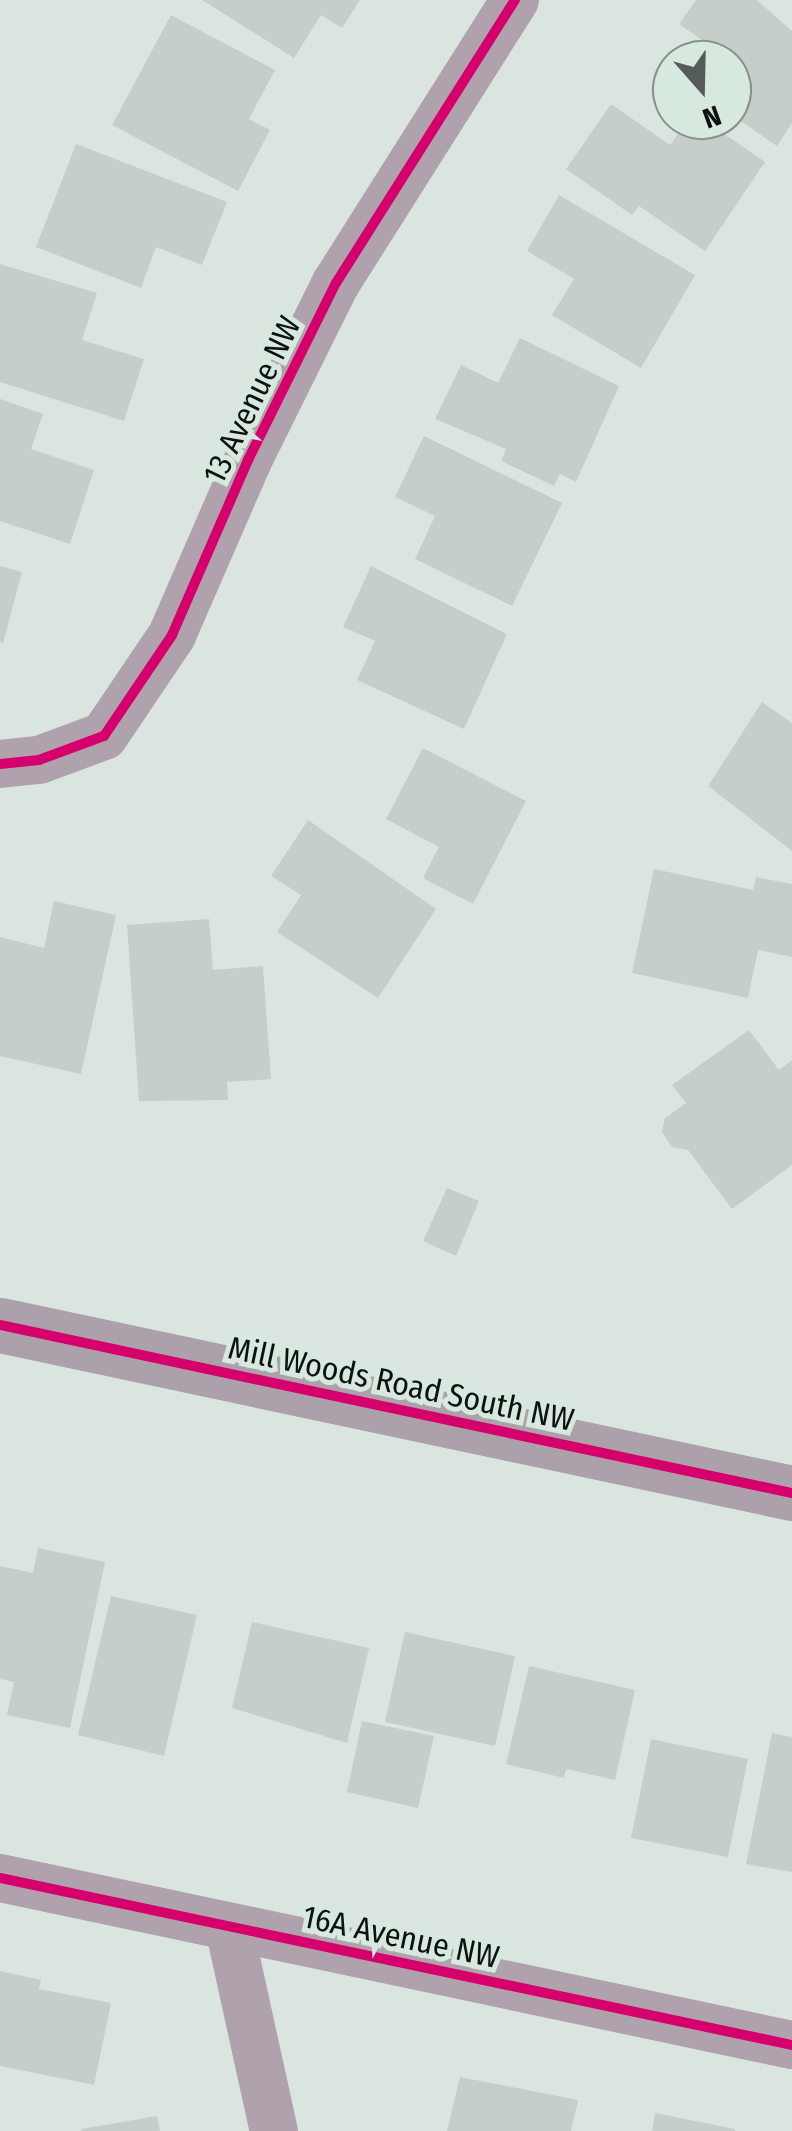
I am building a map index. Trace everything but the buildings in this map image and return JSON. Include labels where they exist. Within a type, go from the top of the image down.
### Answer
[{"type":"street","name":"13 Avenue NW","points":[[0,764],[39,760],[104,736],[172,635],[248,460],[336,283],[515,0]]},
{"type":"street","name":"Mill Woods Road South NW","points":[[0,1325],[792,1493]]},
{"type":"street","name":"16A Avenue NW","points":[[0,1878],[792,2044]]},
{"type":"street","points":[[229,1927],[274,2131]]},
{"type":"cycle path","points":[[0,764],[39,760],[104,736],[172,635],[248,460],[336,283],[515,0]]},
{"type":"cycle path","points":[[0,1325],[792,1493]]},
{"type":"cycle path","points":[[0,1878],[792,2045]]}]
